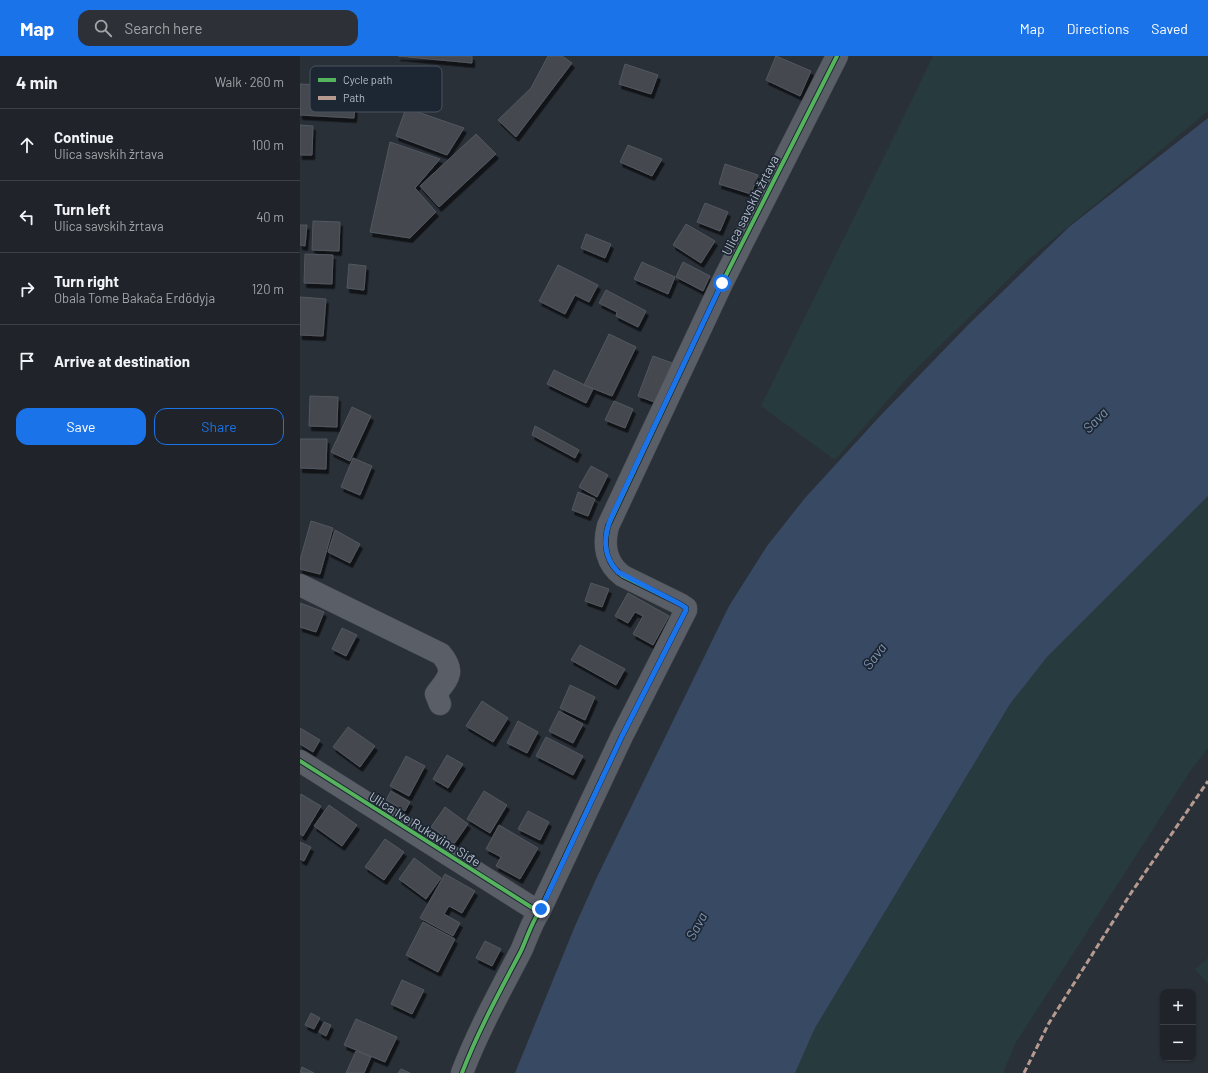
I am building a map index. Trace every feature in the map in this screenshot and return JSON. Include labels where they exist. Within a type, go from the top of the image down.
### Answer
[{"type":"street","name":"Ulica savskih žrtava","points":[[539,912],[622,736],[686,609],[682,605],[623,576],[616,570],[608,556],[605,546],[608,526],[722,283],[837,56]]},
{"type":"street","points":[[300,585],[440,654],[448,663],[449,677],[436,694],[440,704]]},
{"type":"street","name":"Ulica Ive Rukavine Siđe","points":[[300,761],[539,912]]},
{"type":"street","points":[[462,1073],[479,1032],[539,912]]},
{"type":"green space","points":[[933,56],[1208,56],[1208,111],[1029,259],[910,375],[835,460],[761,406]]},
{"type":"green space","points":[[1208,496],[1208,748],[1191,770],[1015,1044],[1003,1073],[795,1073],[815,1028],[1010,704],[1047,657]]},
{"type":"green space","points":[[1208,958],[1208,984],[1195,969]]},
{"type":"water","name":"Sava","points":[[1208,118],[1208,496],[1047,657],[1010,704],[815,1028],[795,1073],[515,1073],[575,926],[597,877],[729,606],[767,546],[805,498],[881,415],[968,325],[1069,227]]},
{"type":"building","points":[[398,56],[472,56],[472,63]]},
{"type":"building","points":[[548,56],[562,56],[572,63],[516,137],[498,120],[531,88]]},
{"type":"building","points":[[776,56],[811,71],[800,96],[766,80]]},
{"type":"building","points":[[625,64],[658,75],[651,94],[619,84]]},
{"type":"building","points":[[300,84],[310,85],[310,112],[354,112],[354,118],[300,115]]},
{"type":"building","points":[[405,112],[418,112],[464,128],[447,155],[396,136]]},
{"type":"building","points":[[300,125],[313,126],[312,155],[300,155]]},
{"type":"building","points":[[476,134],[496,154],[439,207],[420,186]]},
{"type":"building","points":[[390,142],[440,159],[415,188],[436,212],[410,238],[370,232]]},
{"type":"building","points":[[628,145],[662,159],[652,176],[620,162]]},
{"type":"building","points":[[725,164],[758,175],[751,194],[719,184]]},
{"type":"building","points":[[705,203],[728,212],[720,231],[697,222]]},
{"type":"building","points":[[313,221],[340,222],[339,251],[312,250]]},
{"type":"building","points":[[686,224],[715,241],[701,263],[673,245]]},
{"type":"building","points":[[300,225],[307,225],[305,246],[300,245]]},
{"type":"building","points":[[586,234],[611,244],[605,258],[581,248]]},
{"type":"building","points":[[305,254],[333,255],[332,284],[304,283]]},
{"type":"building","points":[[642,262],[675,277],[668,294],[634,279]]},
{"type":"building","points":[[683,262],[710,276],[703,291],[676,277]]},
{"type":"building","points":[[349,264],[366,266],[364,290],[347,288]]},
{"type":"building","points":[[558,265],[598,285],[589,302],[575,295],[565,314],[539,301]]},
{"type":"building","points":[[606,290],[646,311],[638,327],[616,316],[617,312],[599,303]]},
{"type":"building","points":[[300,297],[326,299],[323,336],[300,335]]},
{"type":"building","points":[[609,334],[636,347],[612,396],[584,385]]},
{"type":"building","points":[[653,356],[672,363],[657,403],[638,396]]},
{"type":"building","points":[[554,370],[593,389],[586,403],[547,384]]},
{"type":"building","points":[[310,396],[338,397],[337,427],[309,426]]},
{"type":"building","points":[[614,401],[633,409],[625,428],[605,420]]},
{"type":"building","points":[[352,407],[371,416],[350,461],[331,452]]},
{"type":"building","points":[[535,426],[579,450],[575,458],[532,435]]},
{"type":"building","points":[[300,439],[327,439],[326,469],[300,468]]},
{"type":"building","points":[[353,458],[372,466],[360,495],[341,487]]},
{"type":"building","points":[[591,466],[608,475],[597,497],[579,487]]},
{"type":"building","points":[[578,492],[595,499],[588,516],[572,510]]},
{"type":"building","points":[[311,521],[333,528],[320,574],[300,569],[300,560]]},
{"type":"building","points":[[335,530],[360,544],[350,563],[328,552]]},
{"type":"building","points":[[591,583],[609,589],[602,607],[585,601]]},
{"type":"building","points":[[628,593],[669,616],[653,645],[633,634],[643,616],[635,612],[628,623],[615,616]]},
{"type":"building","points":[[300,603],[324,612],[316,632],[300,627]]},
{"type":"building","points":[[342,628],[357,635],[346,656],[332,649]]},
{"type":"building","points":[[580,645],[625,669],[616,685],[571,660]]},
{"type":"building","points":[[570,685],[595,697],[585,720],[560,708]]},
{"type":"building","points":[[482,701],[508,718],[493,742],[466,726]]},
{"type":"building","points":[[559,711],[583,724],[573,743],[549,731]]},
{"type":"building","points":[[518,721],[538,732],[527,753],[507,743]]},
{"type":"building","points":[[348,727],[375,746],[360,767],[333,747]]},
{"type":"building","points":[[300,728],[320,740],[313,752],[300,744]]},
{"type":"building","points":[[546,737],[583,756],[573,775],[536,756]]},
{"type":"building","points":[[447,755],[463,764],[448,788],[433,779]]},
{"type":"building","points":[[406,756],[425,766],[409,796],[390,786]]},
{"type":"building","points":[[391,791],[410,802],[405,811],[386,800]]},
{"type":"building","points":[[484,791],[507,805],[490,833],[467,819]]},
{"type":"building","points":[[301,794],[321,806],[303,836],[300,834]]},
{"type":"building","points":[[329,805],[357,825],[342,846],[314,826]]},
{"type":"building","points":[[445,807],[468,824],[454,844],[431,827]]},
{"type":"building","points":[[528,811],[549,822],[540,840],[518,829]]},
{"type":"building","points":[[499,825],[538,848],[520,879],[496,866],[501,857],[486,849]]},
{"type":"building","points":[[385,839],[404,852],[384,880],[365,867]]},
{"type":"building","points":[[300,842],[311,847],[304,861],[300,859]]},
{"type":"building","points":[[414,858],[441,878],[426,899],[399,879]]},
{"type":"building","points":[[445,874],[475,891],[462,913],[449,906],[444,914],[460,923],[453,936],[420,918]]},
{"type":"building","points":[[423,922],[455,939],[438,972],[406,955]]},
{"type":"building","points":[[485,941],[501,949],[492,966],[476,958]]},
{"type":"building","points":[[402,980],[424,990],[412,1014],[391,1004]]},
{"type":"building","points":[[311,1013],[320,1018],[314,1029],[305,1025]]},
{"type":"building","points":[[356,1019],[397,1037],[385,1062],[344,1045]]},
{"type":"building","points":[[324,1022],[331,1025],[326,1036],[319,1032]]},
{"type":"building","points":[[356,1051],[371,1057],[364,1073],[346,1073]]},
{"type":"building","points":[[302,1067],[314,1073],[300,1073]]},
{"type":"building","points":[[401,1069],[410,1073],[398,1073]]},
{"type":"marked path","points":[[1024,1073],[1049,1023],[1131,893],[1208,781]]},
{"type":"cycle path","points":[[462,1073],[482,1026],[521,951],[531,926],[622,736],[686,610],[686,608],[680,604],[623,576],[617,571],[609,560],[607,554],[606,540],[608,526],[722,283],[837,56]]},
{"type":"cycle path","points":[[300,761],[539,912]]},
{"type":"route","points":[[541,909],[622,736],[686,610],[686,608],[680,604],[623,576],[618,572],[610,562],[606,552],[605,540],[611,518],[722,283]]}]
